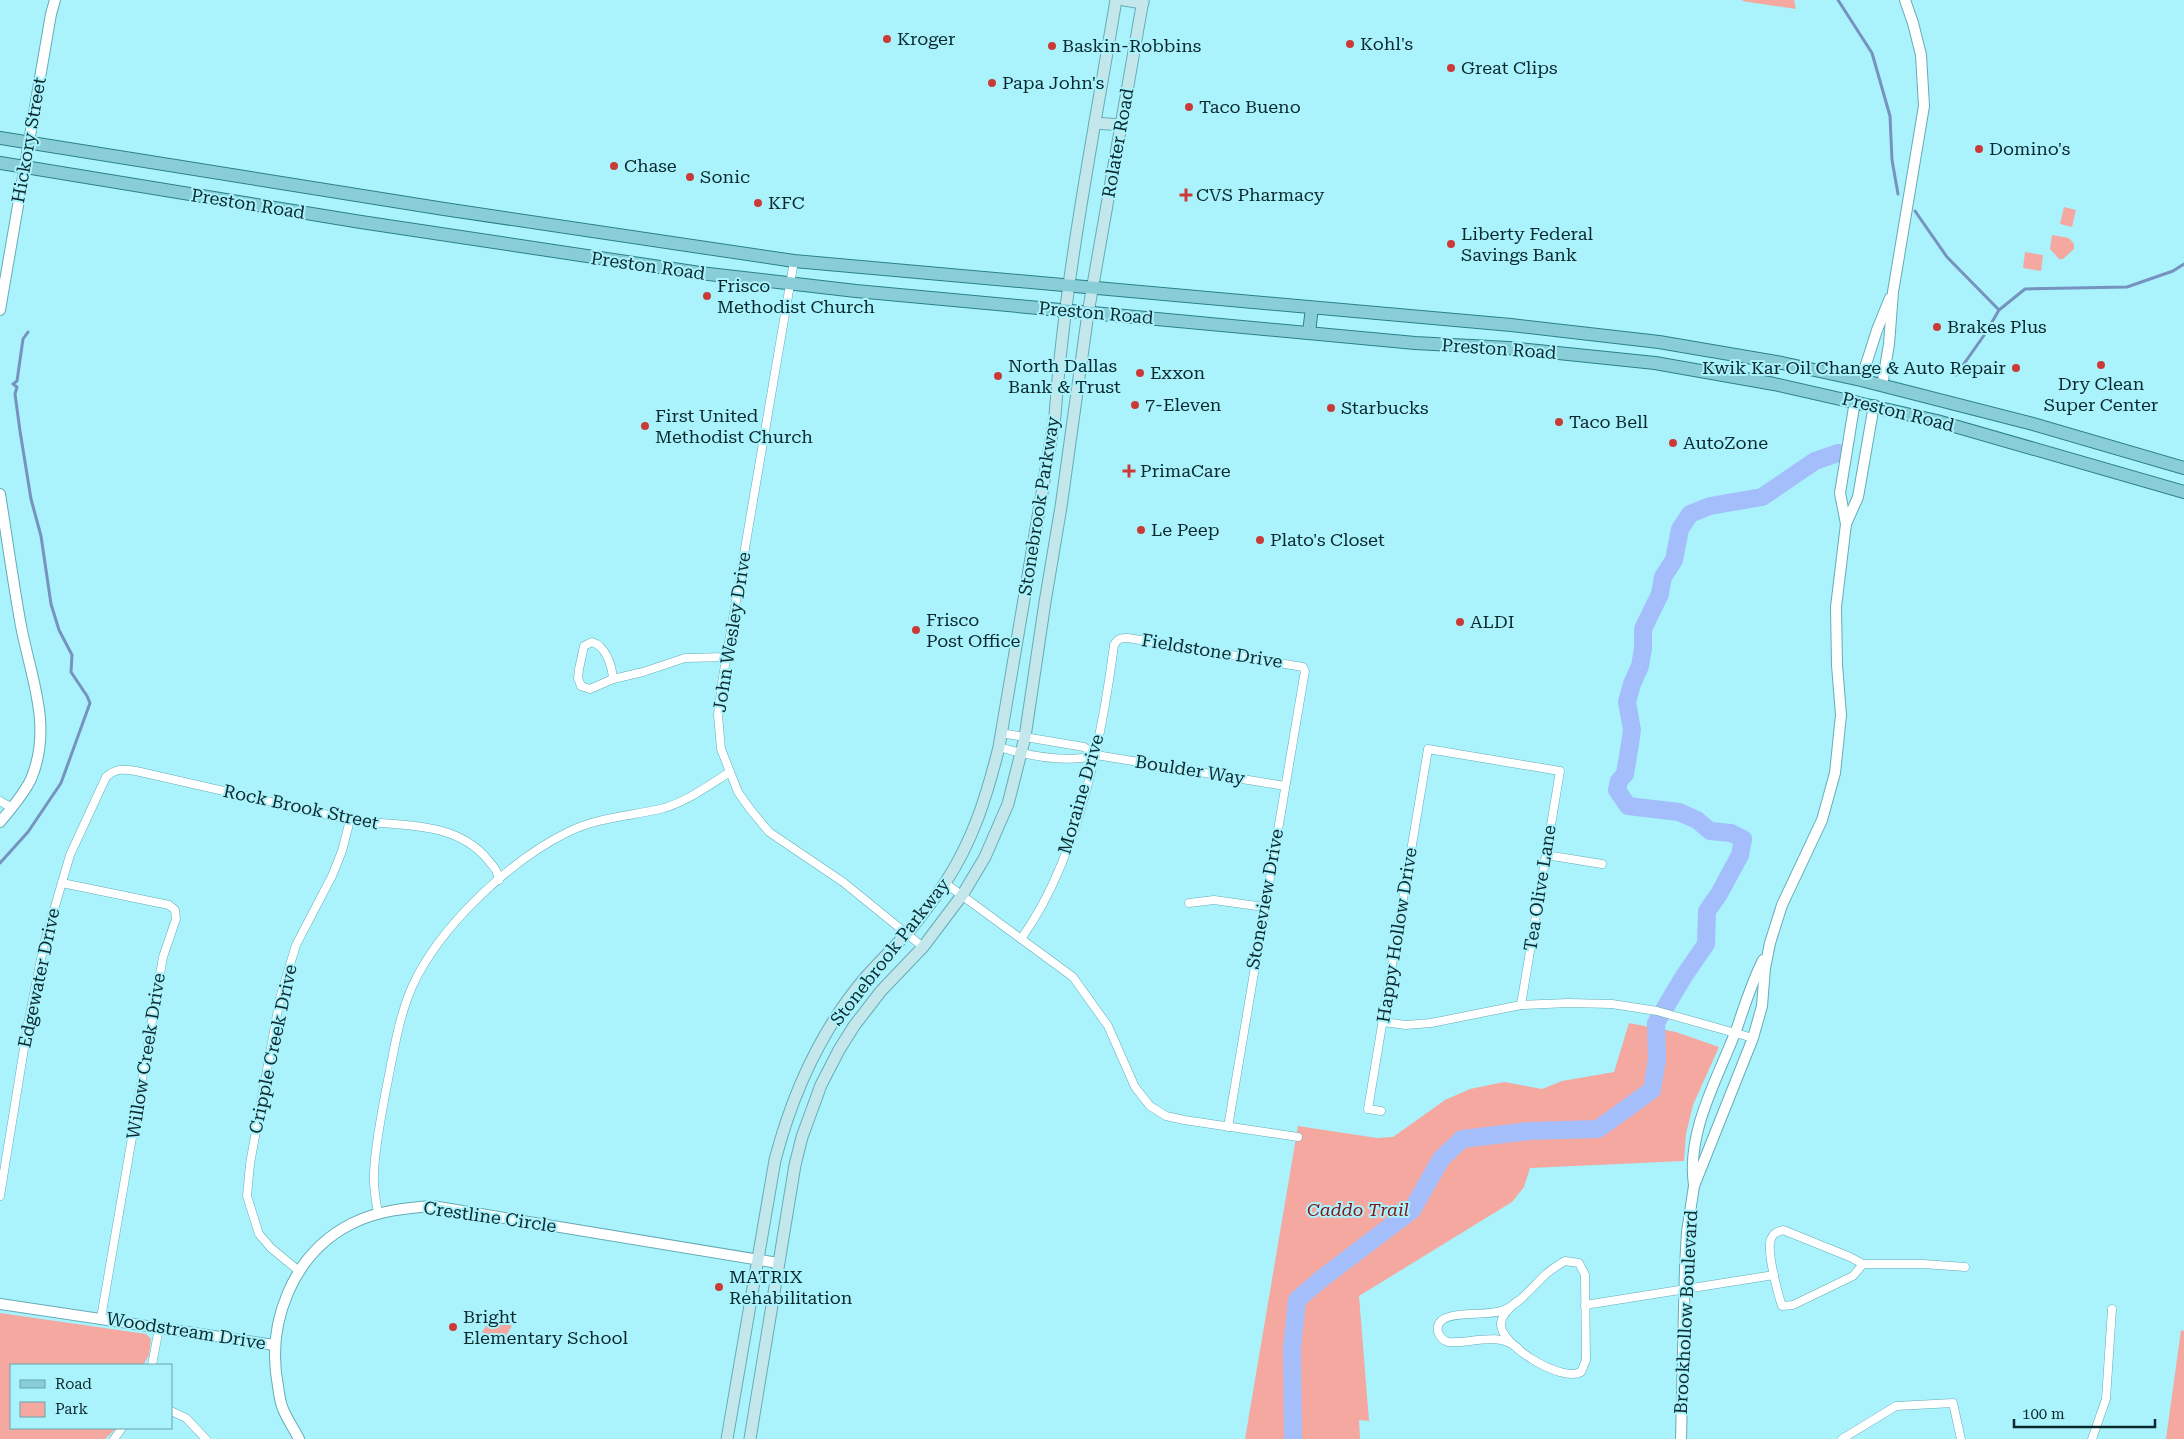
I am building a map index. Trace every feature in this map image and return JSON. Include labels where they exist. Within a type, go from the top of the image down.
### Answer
[{"type":"main road","name":"Rolater Road","points":[[1069,285],[1116,0]]},
{"type":"main road","points":[[1124,0],[1143,2]]},
{"type":"main road","name":"Rolater Road","points":[[1093,287],[1143,2]]},
{"type":"main road","points":[[1095,123],[1121,125]]},
{"type":"main road","name":"Preston Road","points":[[0,138],[444,209],[794,261],[1511,325],[1607,336],[1717,352],[1861,380],[2033,424],[2184,468]]},
{"type":"main road","name":"Preston Road","points":[[0,163],[361,222],[629,263],[790,284],[1415,343],[1508,348],[1685,368],[1856,401],[1937,420],[2184,492]]},
{"type":"main road","name":"Stonebrook Parkway","points":[[728,1439],[775,1160],[784,1123],[810,1063],[838,1015],[864,979],[908,933],[945,883],[964,850],[988,794],[999,747],[1055,416],[1056,387],[1069,285]]},
{"type":"main road","name":"Stonebrook Parkway","points":[[750,1439],[794,1165],[821,1085],[854,1026],[881,991],[923,946],[963,894],[985,857],[1008,804],[1025,738],[1093,287]]},
{"type":"main road","points":[[1309,332],[1312,308]]},
{"type":"main road","points":[[1590,357],[1592,335]]},
{"type":"main road","points":[[1606,358],[1607,336]]},
{"type":"main road","points":[[1856,401],[1861,380]]},
{"type":"main road","points":[[1874,405],[1882,386]]},
{"type":"main road","points":[[1040,502],[1061,507]]},
{"type":"main road","points":[[1024,599],[1045,602]]},
{"type":"main road","points":[[810,1063],[828,1071]]},
{"type":"main road","points":[[803,1077],[821,1085]]},
{"type":"street","name":"Hickory Street","points":[[0,310],[28,143],[55,0]]},
{"type":"street","points":[[1882,386],[1889,344],[1893,292],[1924,106],[1921,55],[1905,0]]},
{"type":"street","name":"John Wesley Drive","points":[[794,261],[722,683],[718,731],[722,749],[738,792],[769,832],[843,882],[923,946]]},
{"type":"street","points":[[1861,380],[1876,330],[1893,292]]},
{"type":"street","name":"Brookhollow Boulevard","points":[[1846,524],[1840,493],[1856,401]]},
{"type":"street","name":"Brookhollow Boulevard","points":[[1694,1186],[1692,1172],[1702,1116],[1745,1001],[1769,947],[1782,905],[1817,832],[1835,773],[1841,715],[1837,664],[1836,607],[1846,524],[1858,497],[1874,405]]},
{"type":"street","points":[[0,494],[22,628],[40,708],[42,729],[39,750],[30,780],[12,808],[0,822]]},
{"type":"street","name":"Fieldstone Drive","points":[[1116,640],[1128,638],[1297,665],[1303,666],[1304,671]]},
{"type":"street","name":"Moraine Drive","points":[[1021,939],[1034,921],[1054,880],[1072,832],[1096,755],[1116,640]]},
{"type":"street","points":[[613,679],[609,663],[598,644],[592,642],[584,646],[578,678],[581,686],[590,688],[613,679],[644,672],[685,658],[727,657]]},
{"type":"street","name":"Stoneview Drive","points":[[1228,1127],[1304,671]]},
{"type":"street","name":"Boulder Way","points":[[1001,733],[1084,748],[1096,755],[1285,786]]},
{"type":"street","name":"Boulder Way","points":[[999,747],[1021,754],[1080,760],[1096,755]]},
{"type":"street","name":"Tea Olive Lane","points":[[1428,749],[1560,771],[1521,1005]]},
{"type":"street","name":"Happy Hollow Drive","points":[[1381,1111],[1368,1108],[1428,749]]},
{"type":"street","name":"Rock Brook Street","points":[[112,772],[121,768],[136,771],[350,820],[379,824],[422,825],[465,841],[484,854],[498,872],[499,880]]},
{"type":"street","name":"Edgewater Drive","points":[[0,1196],[28,1024],[42,953],[70,855],[106,777],[112,772]]},
{"type":"street","points":[[378,1214],[374,1172],[396,1042],[412,988],[437,943],[474,901],[533,853],[568,832],[585,825],[664,808],[687,798],[730,772]]},
{"type":"street","points":[[0,801],[12,808]]},
{"type":"street","name":"Cripple Creek Drive","points":[[299,1271],[271,1248],[259,1234],[247,1196],[250,1164],[280,998],[287,973],[296,945],[332,876],[342,851],[350,820]]},
{"type":"street","points":[[1546,855],[1602,864]]},
{"type":"street","name":"Willow Creek Drive","points":[[62,883],[169,905],[175,910],[176,920],[163,958],[152,1012],[136,1122],[101,1318]]},
{"type":"street","points":[[945,883],[963,894],[1073,977],[1108,1026],[1135,1087],[1150,1106],[1166,1116],[1298,1137]]},
{"type":"street","points":[[1189,903],[1214,900],[1264,907]]},
{"type":"street","name":"Brookhollow Boulevard","points":[[1681,1439],[1684,1289],[1687,1232],[1694,1186],[1753,1038],[1762,1006],[1769,947]]},
{"type":"street","points":[[1383,1022],[1406,1025],[1431,1023],[1521,1005],[1612,1004],[1712,1025],[1753,1038]]},
{"type":"street","name":"Crestline Circle","points":[[274,1345],[285,1297],[307,1260],[329,1238],[351,1224],[402,1208],[432,1206],[778,1262]]},
{"type":"street","points":[[1863,1264],[1853,1276],[1788,1306],[1782,1306],[1774,1275],[1769,1242],[1774,1234],[1783,1230],[1863,1264],[1923,1264],[1965,1267]]},
{"type":"street","points":[[1565,1261],[1579,1263],[1585,1275],[1585,1305],[1586,1360],[1581,1372],[1572,1375],[1554,1370],[1535,1361],[1508,1341],[1498,1339],[1448,1342],[1441,1338],[1438,1331],[1439,1323],[1446,1317],[1497,1312],[1507,1309],[1548,1272],[1565,1261]]},
{"type":"street","points":[[1585,1305],[1774,1275]]},
{"type":"street","points":[[1516,1302],[1502,1318],[1501,1324],[1503,1333],[1518,1348]]},
{"type":"street","name":"Woodstream Drive","points":[[0,1304],[274,1345],[275,1373],[282,1408],[299,1439]]},
{"type":"street","points":[[2092,1439],[2106,1399],[2112,1309]]},
{"type":"street","points":[[152,1364],[159,1328]]},
{"type":"street","points":[[1842,1439],[1896,1406],[1953,1403],[1961,1439]]},
{"type":"street","points":[[172,1411],[186,1418],[206,1439]]},
{"type":"green space","points":[[1794,0],[1796,9],[1742,1]]},
{"type":"green space","points":[[2064,207],[2076,210],[2072,227],[2060,224]]},
{"type":"green space","points":[[2052,235],[2069,238],[2074,244],[2074,249],[2063,259],[2059,259],[2050,249]]},
{"type":"green space","points":[[2025,252],[2043,255],[2041,271],[2023,268]]},
{"type":"green space","name":"Caddo Trail","points":[[1629,1023],[1676,1032],[1719,1047],[1693,1105],[1686,1134],[1684,1161],[1530,1168],[1524,1187],[1512,1202],[1359,1296],[1369,1421],[1359,1420],[1360,1439],[1245,1439],[1298,1126],[1377,1138],[1393,1137],[1445,1100],[1470,1089],[1504,1082],[1542,1089],[1562,1081],[1614,1072]]},
{"type":"green space","points":[[0,1313],[146,1334],[151,1339],[149,1355],[144,1364],[10,1364],[10,1429],[115,1429],[105,1439],[0,1439]]},
{"type":"green space","points":[[494,1314],[512,1326],[501,1344],[482,1332]]},
{"type":"green space","points":[[2181,1330],[2184,1331],[2184,1439],[2166,1439]]},
{"type":"waterway","points":[[1838,0],[1872,53],[1890,116],[1892,160],[1898,194]]},
{"type":"waterway","points":[[1915,211],[1947,257],[1999,310]]},
{"type":"waterway","points":[[1956,375],[1985,334],[1999,310],[2025,289],[2127,287],[2173,271],[2184,264]]},
{"type":"waterway","points":[[0,863],[28,832],[61,783],[90,703],[71,672],[72,655],[59,630],[51,604],[41,536],[31,499],[15,394],[17,387],[13,384],[17,381],[23,339],[28,332]]},
{"type":"waterway","points":[[1293,1439],[1292,1348],[1297,1300],[1320,1280],[1412,1210],[1441,1159],[1462,1139],[1529,1131],[1598,1129],[1652,1090],[1657,1059],[1656,1023],[1706,944],[1707,911],[1719,894],[1740,855],[1743,839],[1731,833],[1710,831],[1697,820],[1679,812],[1628,806],[1617,790],[1619,781],[1625,774],[1630,744],[1632,730],[1627,702],[1640,666],[1643,649],[1643,629],[1660,594],[1663,577],[1674,560],[1680,529],[1690,514],[1710,506],[1762,497],[1815,461],[1838,453]]},
{"type":"place","name":"Kroger","points":[[887,39]]},
{"type":"place","name":"Kohl's","points":[[1350,44]]},
{"type":"place","name":"Baskin-Robbins","points":[[1052,46]]},
{"type":"place","name":"Great Clips","points":[[1451,68]]},
{"type":"place","name":"Papa John's","points":[[992,83]]},
{"type":"place","name":"Taco Bueno","points":[[1189,107]]},
{"type":"place","name":"Domino's","points":[[1979,149]]},
{"type":"place","name":"Chase","points":[[614,166]]},
{"type":"place","name":"Sonic","points":[[690,177]]},
{"type":"place","name":"CVS Pharmacy","points":[[1186,195]]},
{"type":"place","name":"KFC","points":[[758,203]]},
{"type":"place","name":"Liberty Federal Savings Bank","points":[[1451,244]]},
{"type":"place","name":"Frisco Methodist Church","points":[[707,296]]},
{"type":"place","name":"Brakes Plus","points":[[1937,327]]},
{"type":"place","name":"Dry Clean Super Center","points":[[2101,365]]},
{"type":"place","name":"Kwik Kar Oil Change & Auto Repair","points":[[2016,368]]},
{"type":"place","name":"Exxon","points":[[1140,373]]},
{"type":"place","name":"North Dallas Bank & Trust","points":[[998,376]]},
{"type":"place","name":"7-Eleven","points":[[1135,405]]},
{"type":"place","name":"Starbucks","points":[[1331,408]]},
{"type":"place","name":"Taco Bell","points":[[1559,422]]},
{"type":"place","name":"First United Methodist Church","points":[[645,426]]},
{"type":"place","name":"AutoZone","points":[[1673,443]]},
{"type":"place","name":"PrimaCare","points":[[1129,471]]},
{"type":"place","name":"Le Peep","points":[[1141,530]]},
{"type":"place","name":"Plato's Closet","points":[[1260,540]]},
{"type":"place","name":"ALDI","points":[[1460,622]]},
{"type":"place","name":"Frisco Post Office","points":[[916,630]]},
{"type":"place","name":"MATRIX Rehabilitation","points":[[719,1287]]},
{"type":"place","name":"Bright Elementary School","points":[[453,1327]]}]
